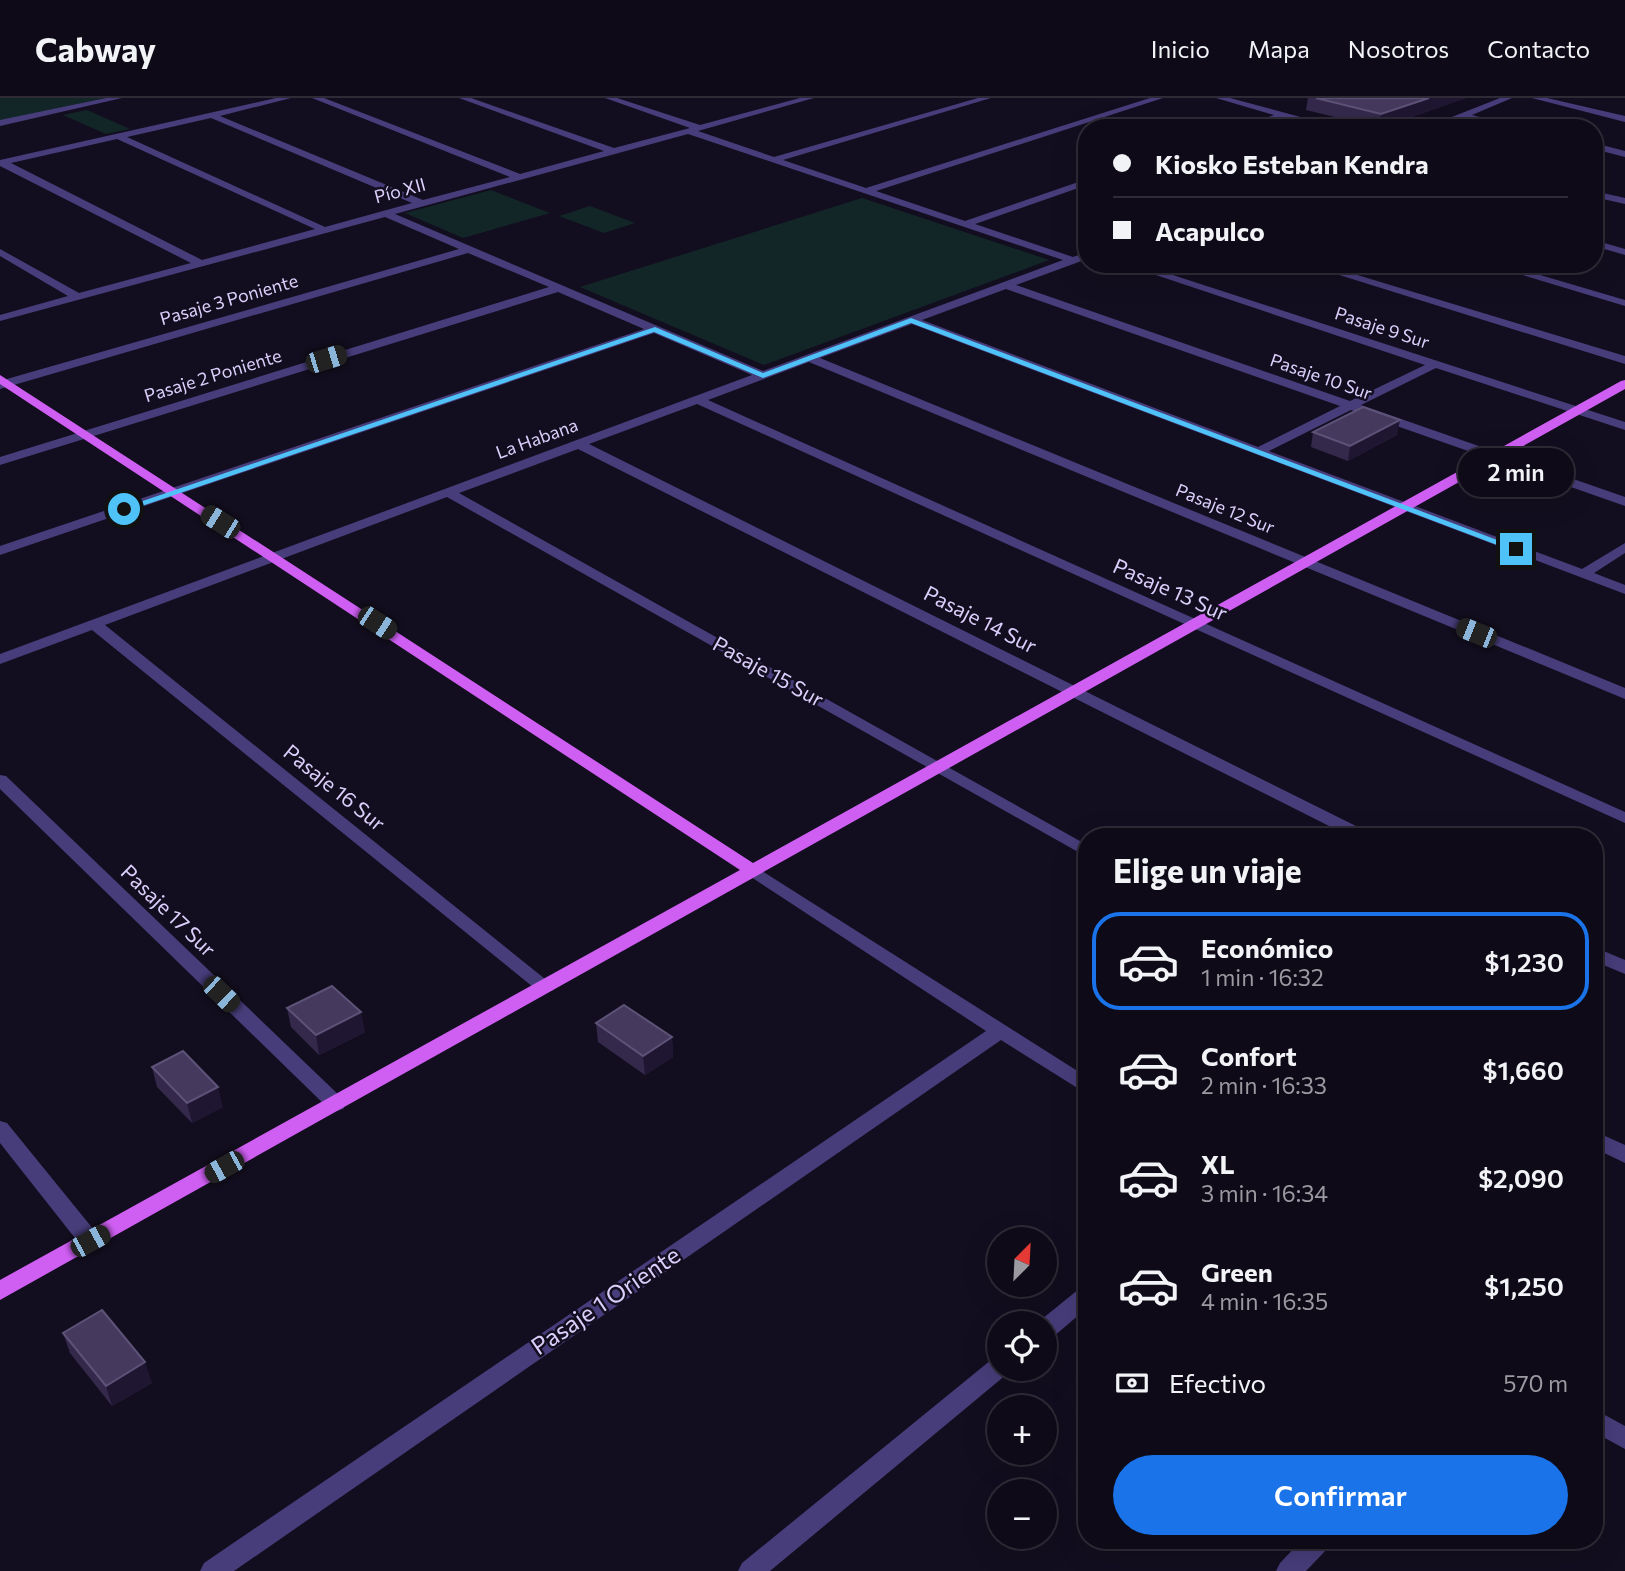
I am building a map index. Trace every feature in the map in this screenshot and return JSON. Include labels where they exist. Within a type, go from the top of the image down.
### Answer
[{"type":"main road","points":[[2,382],[276,557],[754,871]]},
{"type":"main road","points":[[0,1291],[1625,384]]},
{"type":"street","points":[[0,123],[118,98]]},
{"type":"street","points":[[1,162],[287,98]]},
{"type":"street","points":[[316,98],[520,177]]},
{"type":"street","points":[[463,98],[613,151]]},
{"type":"street","points":[[609,98],[699,128]]},
{"type":"street","name":"Pío XII","points":[[0,318],[810,98]]},
{"type":"street","points":[[773,160],[987,98]]},
{"type":"street","points":[[1093,119],[1159,98]]},
{"type":"street","points":[[1220,98],[1303,119]]},
{"type":"street","points":[[1452,119],[1508,98]]},
{"type":"street","points":[[1535,98],[1625,118]]},
{"type":"street","points":[[761,101],[779,106]]},
{"type":"street","points":[[1270,119],[1284,114]]},
{"type":"street","points":[[211,115],[421,203]]},
{"type":"street","points":[[1462,115],[1479,119]]},
{"type":"street","points":[[866,191],[1078,124]]},
{"type":"street","points":[[688,131],[1073,260]]},
{"type":"street","points":[[117,136],[324,230]]},
{"type":"street","points":[[1603,148],[1625,154]]},
{"type":"street","points":[[1,162],[200,263]]},
{"type":"street","points":[[965,224],[1078,185]]},
{"type":"street","points":[[1603,196],[1625,201]]},
{"type":"street","points":[[385,213],[763,376]]},
{"type":"street","points":[[1603,246],[1625,252]]},
{"type":"street","name":"Pasaje 3 Poniente","points":[[2,382],[468,249]]},
{"type":"street","points":[[0,252],[77,297]]},
{"type":"street","name":"La Habana","points":[[0,660],[1078,258]]},
{"type":"street","name":"Pasaje 9 Sur","points":[[1156,273],[1625,426]]},
{"type":"street","points":[[1339,273],[1625,360]]},
{"type":"street","points":[[1522,273],[1625,303]]},
{"type":"street","name":"Pasaje 10 Sur","points":[[1005,285],[1625,502]]},
{"type":"street","name":"Pasaje 2 Poniente","points":[[0,461],[558,288]]},
{"type":"street","points":[[911,320],[1625,590]]},
{"type":"street","points":[[0,551],[655,329]]},
{"type":"street","name":"Pasaje 12 Sur","points":[[809,358],[1625,694]]},
{"type":"street","points":[[1259,452],[1435,364]]},
{"type":"street","name":"Pasaje 13 Sur","points":[[698,400],[1625,818]]},
{"type":"street","name":"Pasaje 14 Sur","points":[[578,444],[1346,828]]},
{"type":"street","name":"Pasaje 15 Sur","points":[[449,493],[1078,847]]},
{"type":"street","points":[[1583,574],[1625,547]]},
{"type":"street","name":"Pasaje 16 Sur","points":[[94,624],[545,987]]},
{"type":"street","name":"Pasaje 17 Sur","points":[[0,780],[336,1104]]},
{"type":"street","points":[[754,871],[1078,1081]]},
{"type":"street","points":[[1603,957],[1625,968]]},
{"type":"street","name":"Pasaje 1 Oriente","points":[[213,1571],[1000,1031]]},
{"type":"street","points":[[0,1128],[90,1241]]},
{"type":"street","points":[[1603,1143],[1625,1155]]},
{"type":"street","points":[[1057,1320],[1078,1302]]},
{"type":"street","points":[[751,1571],[987,1377]]},
{"type":"street","points":[[1603,1425],[1625,1439]]},
{"type":"street","points":[[1289,1571],[1310,1549]]},
{"type":"green space","points":[[0,98],[106,98],[0,121]]},
{"type":"green space","points":[[87,110],[130,129],[106,134],[63,115]]},
{"type":"green space","points":[[491,190],[550,213],[463,238],[405,213]]},
{"type":"green space","points":[[862,198],[1049,260],[764,365],[580,287]]},
{"type":"green space","points":[[590,206],[635,223],[604,233],[559,216]]},
{"type":"building","points":[[1316,98],[1429,98],[1381,114]]},
{"type":"building","points":[[1363,407],[1400,420],[1350,446],[1313,432]]},
{"type":"building","points":[[332,986],[361,1012],[316,1035],[287,1008]]},
{"type":"building","points":[[624,1005],[672,1037],[643,1056],[596,1023]]},
{"type":"building","points":[[183,1051],[218,1087],[187,1103],[152,1067]]},
{"type":"building","points":[[102,1310],[145,1362],[106,1386],[63,1333]]},
{"type":"route","points":[[124,509],[655,329],[763,376],[911,320],[1516,549]]}]
